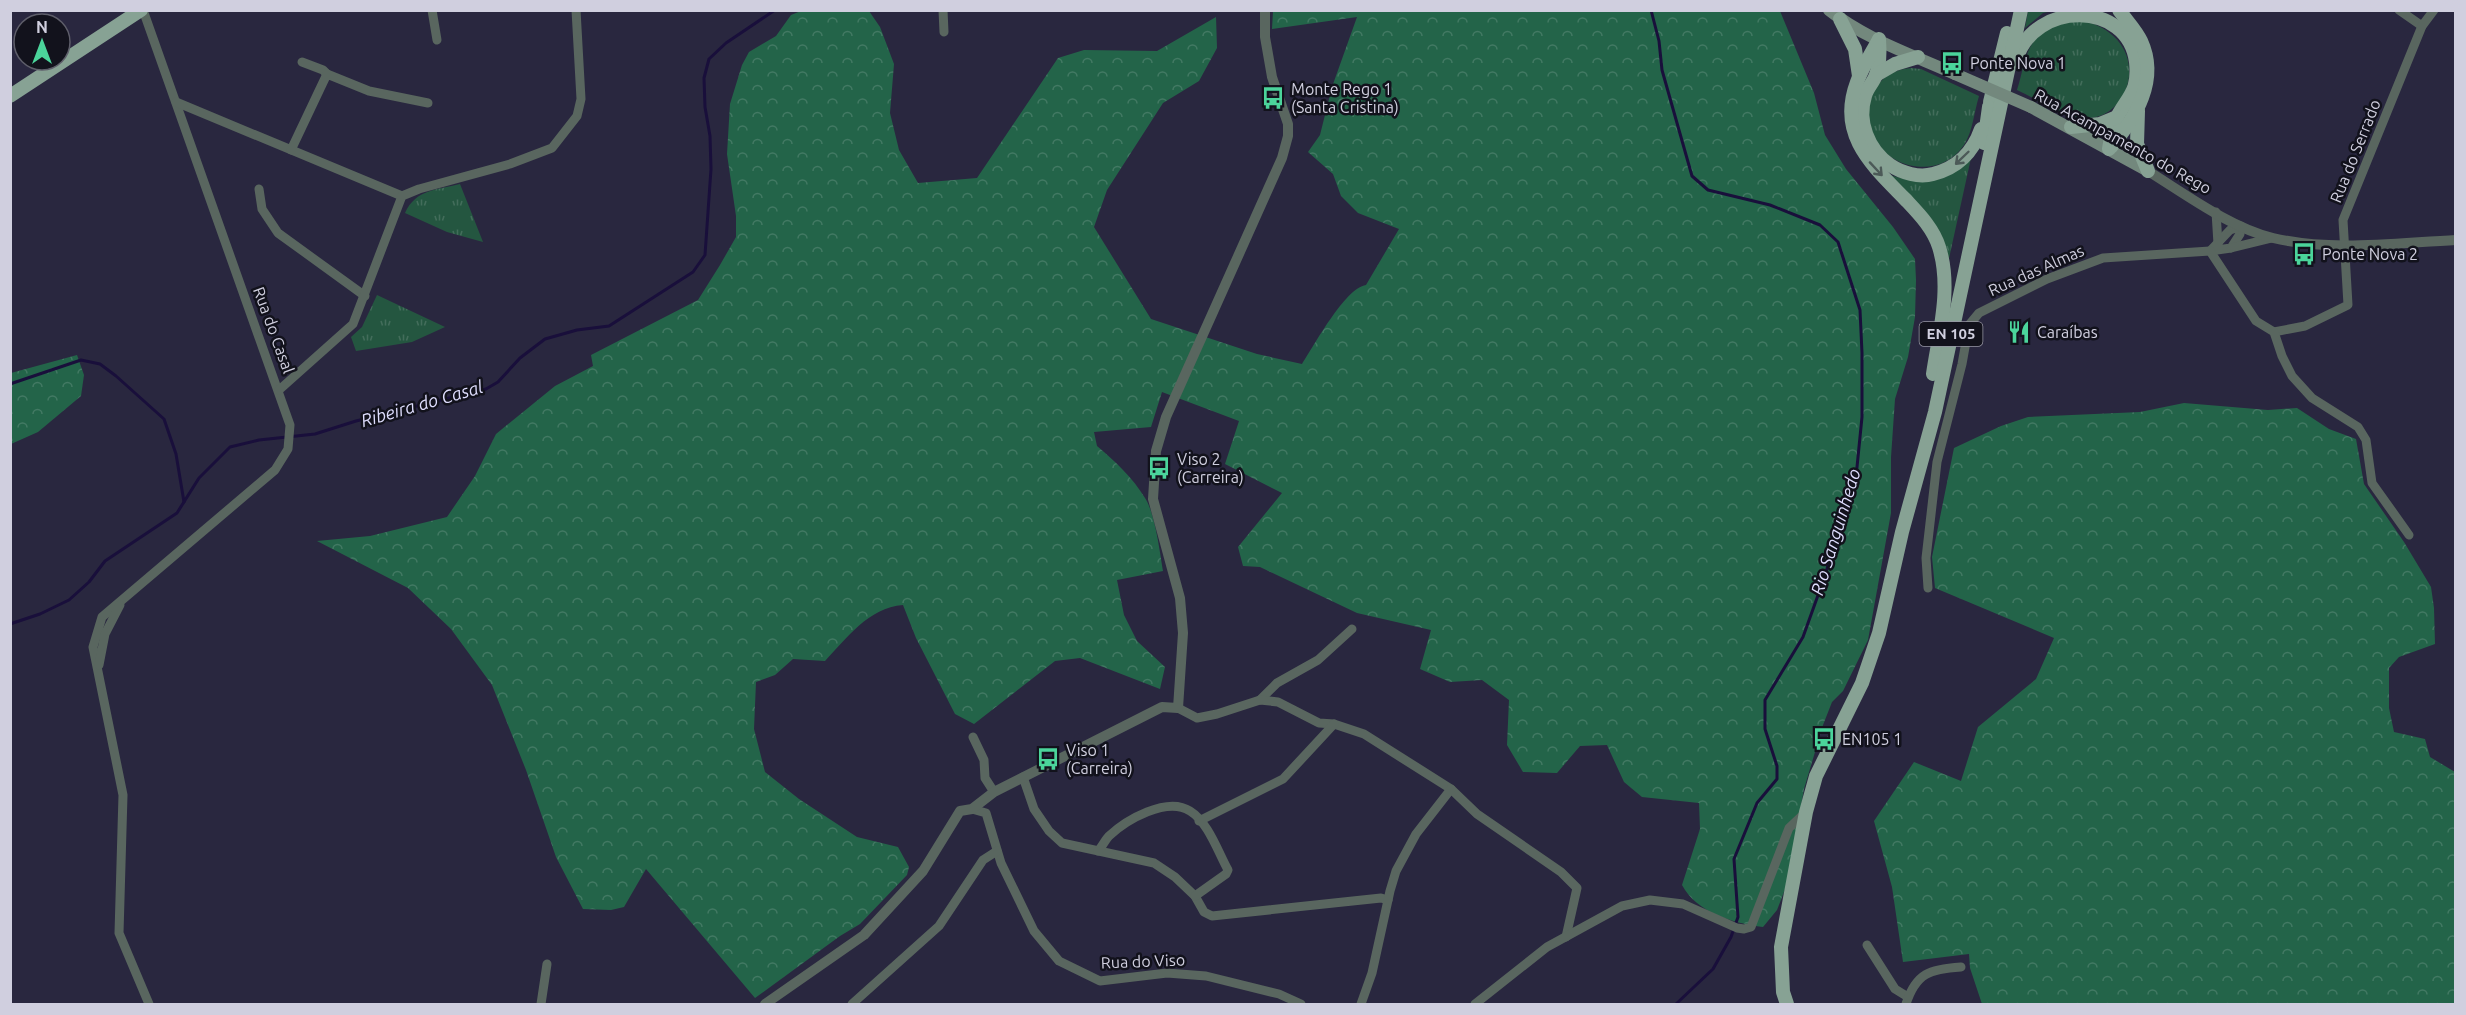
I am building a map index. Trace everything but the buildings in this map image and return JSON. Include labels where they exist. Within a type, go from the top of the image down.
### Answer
[{"type":"main road","points":[[10,96],[142,10]]},
{"type":"main road","name":"EN 105","points":[[1787,1005],[1783,993],[1781,947],[1806,812],[1816,776],[1863,683],[1879,633],[1986,136],[1989,107],[2012,10]]},
{"type":"main road","name":"EN 105","points":[[1902,532],[1935,412],[2021,10]]},
{"type":"main road","points":[[2109,149],[2139,106],[2147,85],[2146,57],[2141,40],[2119,10]]},
{"type":"main road","points":[[1995,134],[2017,56],[2024,42],[2046,20],[2063,13],[2078,12],[2103,18],[2122,32],[2131,45],[2135,59],[2135,84],[2132,96],[2118,117],[2109,149]]},
{"type":"main road","points":[[1834,15],[1855,49],[1859,76]]},
{"type":"main road","name":"Rua Acampamento do Rego","points":[[1834,15],[1955,75],[2031,107],[2148,171]]},
{"type":"main road","points":[[1879,39],[1880,54],[1876,75],[1865,97],[1862,112],[1863,125],[1875,151],[1898,170],[1930,175],[1947,170],[1958,163],[1977,140],[1989,107]]},
{"type":"main road","points":[[1879,39],[1859,76],[1851,112],[1857,141],[1871,164],[1923,218],[1933,232],[1943,264],[1945,293],[1934,374]]},
{"type":"main road","points":[[1876,75],[1895,64],[1918,57]]},
{"type":"main road","points":[[2139,106],[2137,144],[2148,171]]},
{"type":"main road","points":[[2071,128],[2100,124],[2118,117]]},
{"type":"street","name":"Rua do Casal","points":[[142,10],[290,425],[288,449],[275,470],[122,600],[105,634],[98,670],[123,795],[119,933],[149,1005]]},
{"type":"street","points":[[432,10],[437,40]]},
{"type":"street","points":[[176,102],[402,196],[419,189],[510,164],[552,148],[577,116],[581,99],[576,10]]},
{"type":"street","points":[[943,10],[944,32]]},
{"type":"street","points":[[1178,708],[1183,633],[1180,598],[1153,499],[1156,451],[1166,417],[1282,158],[1288,136],[1288,124],[1272,77],[1265,37],[1265,10]]},
{"type":"street","points":[[2399,10],[2422,26]]},
{"type":"street","name":"Rua do Serrado","points":[[2274,332],[2304,326],[2348,305],[2343,219],[2422,26],[2434,10]]},
{"type":"street","points":[[302,62],[369,91],[428,104]]},
{"type":"street","points":[[291,150],[327,74]]},
{"type":"street","name":"Rua Acampamento do Rego","points":[[2148,171],[2241,226],[2272,238],[2343,246],[2456,240]]},
{"type":"street","points":[[259,189],[262,209],[279,233],[365,296]]},
{"type":"street","points":[[279,390],[353,324],[402,196]]},
{"type":"street","points":[[2216,212],[2218,244]]},
{"type":"street","points":[[2231,248],[2240,234],[2241,226],[2230,230],[2210,251],[2256,321],[2274,332],[2292,376],[2312,398],[2358,427],[2366,440],[2372,483],[2409,536]]},
{"type":"street","name":"Rua das Almas","points":[[1928,588],[1926,558],[1937,462],[1962,364],[1969,325],[1979,313],[2047,279],[2103,258],[2210,251],[2272,238]]},
{"type":"street","points":[[1260,700],[1277,683],[1318,660],[1352,629]]},
{"type":"street","points":[[765,1005],[864,935],[923,872],[960,811],[972,809],[994,792],[1162,707],[1178,708],[1197,718],[1260,700],[1278,702],[1319,723],[1334,724],[1364,734],[1451,789],[1477,814],[1561,872],[1577,888],[1566,937]]},
{"type":"street","points":[[1199,821],[1283,779],[1334,724]]},
{"type":"street","points":[[973,737],[984,760],[985,778],[994,792]]},
{"type":"street","points":[[1023,777],[1034,808],[1049,831],[1062,843],[1154,863],[1175,877],[1195,896],[1204,912],[1212,916],[1381,898],[1388,900]]},
{"type":"street","points":[[1361,1005],[1372,973],[1396,872],[1416,834],[1451,789]]},
{"type":"street","points":[[1098,851],[1108,837],[1143,814],[1171,806],[1189,810],[1199,821],[1228,870],[1226,874],[1195,896]]},
{"type":"street","name":"Rua do Viso","points":[[972,809],[986,813],[1001,863],[1034,931],[1059,960],[1100,981],[1167,973],[1206,976],[1279,994],[1300,1005]]},
{"type":"street","points":[[1475,1005],[1547,947],[1622,906],[1650,900],[1683,904],[1735,927],[1744,929],[1751,927],[1789,828],[1806,812]]},
{"type":"street","points":[[852,1005],[939,926],[983,860],[998,851]]},
{"type":"street","points":[[1867,945],[1895,989],[1907,1001],[1911,988],[1933,969],[1961,967]]},
{"type":"street","points":[[541,1005],[547,964]]},
{"type":"green space","points":[[2028,10],[2052,11],[2043,13],[2025,28]]},
{"type":"green space","points":[[801,11],[869,11],[880,27],[894,64],[890,113],[899,150],[918,183],[977,178],[1058,58],[1084,50],[1157,51],[1216,17],[1217,48],[1199,81],[1163,103],[1107,190],[1094,227],[1151,319],[1257,354],[1302,364],[1340,307],[1349,296],[1366,285],[1399,229],[1358,213],[1341,196],[1333,174],[1308,152],[1320,135],[1332,87],[1357,17],[1272,29],[1273,11],[1780,11],[1814,93],[1825,135],[1846,169],[1893,227],[1915,259],[1916,280],[1915,317],[1908,357],[1895,399],[1891,457],[1891,513],[1868,640],[1843,691],[1832,702],[1823,725],[1804,789],[1787,884],[1777,910],[1763,927],[1740,923],[1706,910],[1689,895],[1682,885],[1700,829],[1699,803],[1642,797],[1624,782],[1607,745],[1580,746],[1557,773],[1523,772],[1507,745],[1509,700],[1482,680],[1450,682],[1420,669],[1431,630],[1357,613],[1260,567],[1243,566],[1238,547],[1282,493],[1225,464],[1239,421],[1162,392],[1151,427],[1094,432],[1097,446],[1123,470],[1140,491],[1149,505],[1154,523],[1163,571],[1117,580],[1124,615],[1137,641],[1165,667],[1160,689],[1080,658],[1055,661],[974,724],[955,714],[916,638],[903,605],[891,607],[859,625],[825,661],[793,659],[775,675],[756,682],[754,729],[765,772],[799,799],[857,837],[898,847],[909,867],[907,875],[860,924],[755,998],[646,869],[624,907],[611,910],[583,909],[556,857],[526,770],[492,685],[451,629],[408,588],[317,541],[370,536],[447,517],[475,476],[496,434],[555,386],[593,366],[591,355],[698,300],[736,237],[736,216],[727,154],[730,104],[742,65],[749,52],[776,36],[791,15]]},
{"type":"green space","points":[[2077,19],[2103,29],[2120,43],[2128,61],[2129,79],[2123,96],[2111,110],[2095,117],[2069,115],[2017,90],[2029,49],[2038,35],[2052,26]]},
{"type":"green space","points":[[1911,68],[1921,69],[1979,96],[1964,145],[1950,159],[1933,166],[1915,166],[1897,161],[1883,150],[1872,135],[1868,117],[1872,96],[1878,84],[1892,73]]},
{"type":"green space","points":[[1971,158],[1948,263],[1886,174],[1911,180],[1931,180],[1950,173]]},
{"type":"green space","points":[[460,184],[483,242],[447,232],[405,213],[415,199],[421,195],[435,189]]},
{"type":"green space","points":[[377,295],[445,327],[412,342],[356,351],[351,337],[362,327]]},
{"type":"green space","points":[[77,355],[84,375],[81,396],[38,432],[11,444],[11,373]]},
{"type":"green space","points":[[2184,403],[2268,410],[2297,408],[2329,429],[2356,439],[2364,484],[2404,542],[2431,587],[2435,644],[2399,657],[2389,668],[2389,708],[2394,732],[2425,739],[2430,757],[2455,772],[2455,1004],[1982,1004],[1970,968],[1969,954],[1903,962],[1892,887],[1874,821],[1914,762],[1961,781],[1978,727],[2036,679],[2054,638],[1935,588],[1932,557],[1954,448],[2001,426],[2028,417],[2140,412]]},
{"type":"waterway","name":"Ribeira do Casal","points":[[10,624],[40,614],[69,600],[89,582],[105,561],[177,513],[199,478],[230,447],[259,440],[315,434],[356,421],[486,389],[498,382],[520,358],[545,339],[577,330],[609,326],[693,272],[705,255],[711,169],[704,78],[709,59],[726,43],[775,10]]},
{"type":"waterway","name":"Rio Sanguinhedo","points":[[1651,10],[1659,41],[1662,70],[1692,176],[1708,190],[1770,205],[1820,225],[1838,242],[1860,310],[1862,353],[1862,417],[1856,477],[1836,531],[1826,573],[1803,637],[1765,700],[1765,729],[1777,766],[1777,779],[1757,803],[1734,859],[1738,917],[1731,937],[1713,969],[1676,1004]]},
{"type":"waterway","name":"Ribeira do Casal","points":[[10,384],[81,360],[100,364],[164,419],[176,454],[184,502]]},
{"type":"place","name":"Ponte Nova 1","points":[[1952,63]]},
{"type":"place","name":"Monte Rego 1 (Santa Cristina)","points":[[1273,98]]},
{"type":"place","name":"Ponte Nova 2","points":[[2304,254]]},
{"type":"place","name":"Caraíbas","points":[[2019,332]]},
{"type":"place","name":"Viso 2 (Carreira)","points":[[1159,468]]},
{"type":"place","name":"EN105 1","points":[[1824,739]]},
{"type":"place","name":"Viso 1 (Carreira)","points":[[1048,759]]}]
